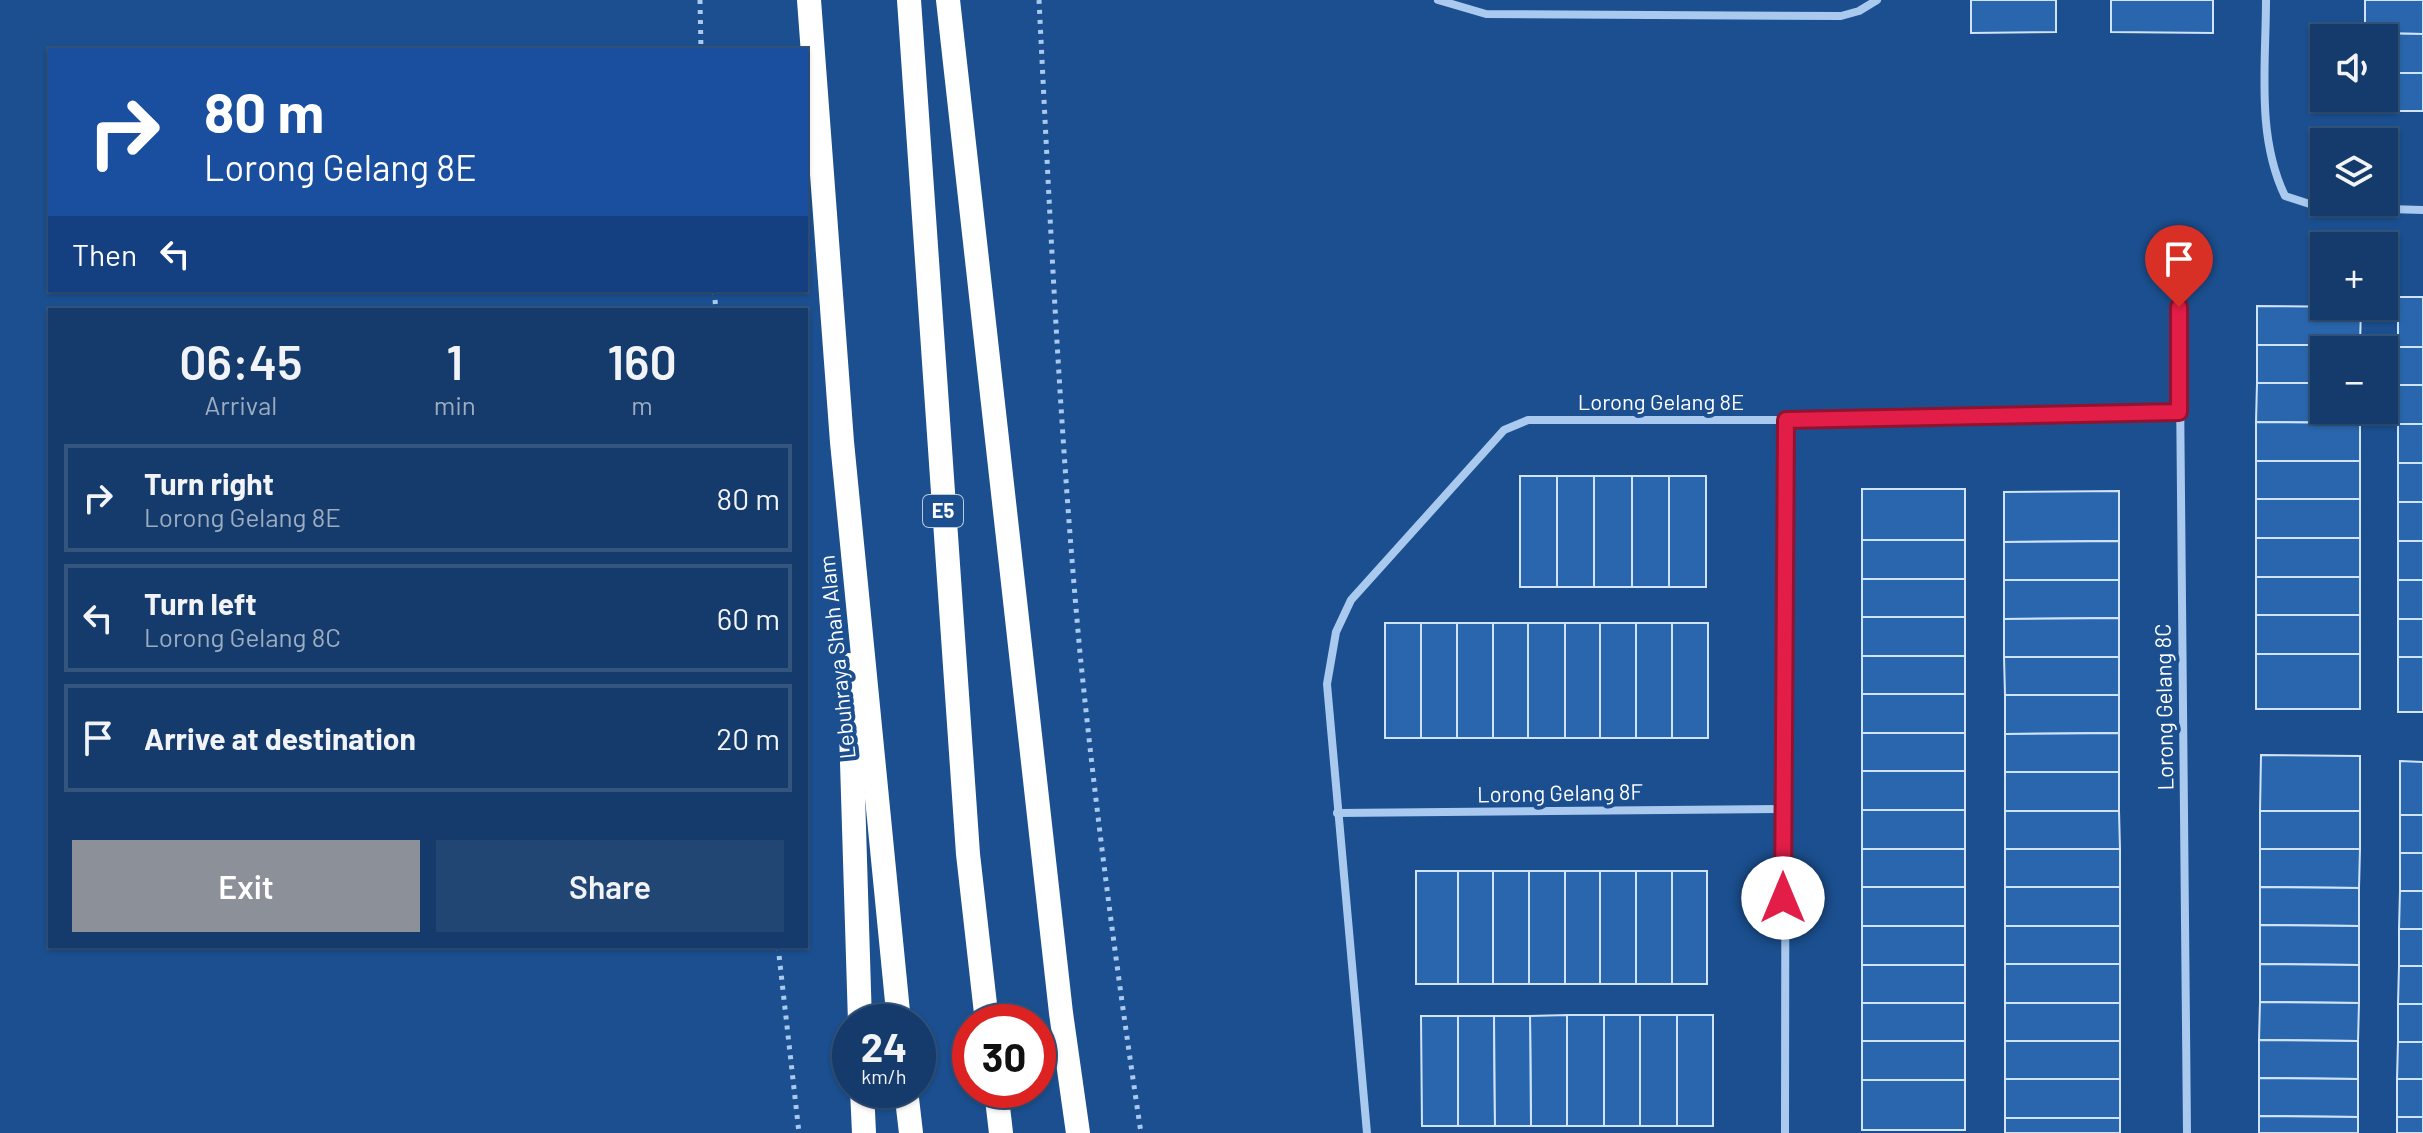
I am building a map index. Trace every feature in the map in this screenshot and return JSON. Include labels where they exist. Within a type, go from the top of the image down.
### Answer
[{"type":"highway","name":"Lebuhraya Shah Alam","points":[[809,0],[842,442],[897,1004]]},
{"type":"highway","name":"E5","points":[[909,0],[966,839],[985,1004]]},
{"type":"highway","points":[[948,0],[1061,1013],[1078,1133]]},
{"type":"highway","points":[[842,442],[859,1004]]},
{"type":"highway","points":[[863,1108],[864,1133]]},
{"type":"highway","points":[[908,1108],[911,1133]]},
{"type":"highway","points":[[998,1108],[1001,1133]]},
{"type":"street","points":[[1438,0],[1486,14],[1841,16],[1859,11],[1877,0]]},
{"type":"street","points":[[2266,0],[2265,110],[2270,165],[2285,196],[2319,207],[2423,210]]},
{"type":"street","name":"Lorong Gelang 8C","points":[[2179,281],[2187,1133]]},
{"type":"street","name":"Lorong Gelang 8E","points":[[1337,813],[1327,684],[1336,632],[1351,600],[1485,447],[1504,430],[1528,420],[1786,420],[2179,412]]},
{"type":"street","points":[[1785,1133],[1783,809],[1786,420]]},
{"type":"street","name":"Lorong Gelang 8F","points":[[1337,813],[1783,809]]},
{"type":"street","points":[[1337,813],[1367,1133]]},
{"type":"path","points":[[700,0],[701,48]]},
{"type":"path","points":[[1039,0],[1057,344],[1080,652],[1112,935],[1141,1133]]},
{"type":"path","points":[[778,948],[799,1133]]},
{"type":"building","points":[[1971,0],[2056,0],[2056,32],[1971,33]]},
{"type":"building","points":[[2111,0],[2213,0],[2213,33],[2111,32]]},
{"type":"building","points":[[2365,0],[2423,0],[2423,34],[2398,34],[2398,24],[2365,24]]},
{"type":"building","points":[[2398,34],[2423,34],[2423,73],[2398,73]]},
{"type":"building","points":[[2398,73],[2423,73],[2423,111],[2398,111]]},
{"type":"building","points":[[2398,297],[2423,297],[2423,347],[2398,347]]},
{"type":"building","points":[[2257,306],[2310,307],[2310,320],[2361,320],[2360,336],[2310,336],[2310,345],[2257,345]]},
{"type":"building","points":[[2257,345],[2310,345],[2310,383],[2257,383]]},
{"type":"building","points":[[2398,347],[2423,347],[2423,385],[2398,385]]},
{"type":"building","points":[[2257,383],[2310,383],[2310,423],[2256,422]]},
{"type":"building","points":[[2398,385],[2423,385],[2423,424],[2398,424]]},
{"type":"building","points":[[2256,422],[2360,424],[2360,461],[2256,461]]},
{"type":"building","points":[[2398,424],[2423,424],[2423,463],[2398,463]]},
{"type":"building","points":[[2256,461],[2360,461],[2360,499],[2256,499]]},
{"type":"building","points":[[2398,463],[2423,463],[2423,502],[2398,502]]},
{"type":"building","points":[[1520,476],[1557,476],[1557,587],[1520,587]]},
{"type":"building","points":[[1557,476],[1594,476],[1594,587],[1557,587]]},
{"type":"building","points":[[1594,476],[1632,476],[1632,587],[1594,587]]},
{"type":"building","points":[[1632,476],[1669,476],[1669,587],[1632,587]]},
{"type":"building","points":[[1669,476],[1706,476],[1706,587],[1669,587]]},
{"type":"building","points":[[1862,489],[1965,489],[1965,540],[1862,540]]},
{"type":"building","points":[[2119,491],[2119,541],[2004,542],[2004,492]]},
{"type":"building","points":[[2256,499],[2360,499],[2360,538],[2256,538]]},
{"type":"building","points":[[2398,502],[2423,502],[2423,541],[2398,541]]},
{"type":"building","points":[[2256,538],[2360,538],[2360,577],[2256,577]]},
{"type":"building","points":[[1862,540],[1965,540],[1965,579],[1862,579]]},
{"type":"building","points":[[2119,541],[2119,580],[2004,580],[2004,542]]},
{"type":"building","points":[[2398,541],[2423,541],[2423,580],[2398,580]]},
{"type":"building","points":[[2256,577],[2360,577],[2360,615],[2256,615]]},
{"type":"building","points":[[1862,579],[1965,579],[1965,617],[1862,617]]},
{"type":"building","points":[[2004,580],[2119,580],[2119,618],[2004,619]]},
{"type":"building","points":[[2398,580],[2423,580],[2423,619],[2398,619]]},
{"type":"building","points":[[2256,615],[2360,615],[2360,654],[2256,654]]},
{"type":"building","points":[[1862,617],[1965,617],[1965,656],[1862,656]]},
{"type":"building","points":[[2119,618],[2119,657],[2004,657],[2004,619]]},
{"type":"building","points":[[2398,619],[2423,619],[2423,657],[2398,657]]},
{"type":"building","points":[[1385,623],[1421,623],[1421,738],[1385,738]]},
{"type":"building","points":[[1421,623],[1457,623],[1457,738],[1421,738]]},
{"type":"building","points":[[1457,623],[1493,623],[1493,738],[1457,738]]},
{"type":"building","points":[[1493,623],[1528,623],[1528,738],[1493,738]]},
{"type":"building","points":[[1528,623],[1565,623],[1565,738],[1528,738]]},
{"type":"building","points":[[1565,623],[1600,623],[1600,738],[1565,738]]},
{"type":"building","points":[[1600,623],[1636,623],[1636,738],[1600,738]]},
{"type":"building","points":[[1636,623],[1672,623],[1672,738],[1636,738]]},
{"type":"building","points":[[1672,623],[1708,623],[1708,738],[1672,738]]},
{"type":"building","points":[[2256,654],[2360,654],[2360,709],[2256,709]]},
{"type":"building","points":[[1862,656],[1965,656],[1965,694],[1862,694]]},
{"type":"building","points":[[2004,657],[2119,657],[2119,695],[2005,695]]},
{"type":"building","points":[[2398,657],[2423,657],[2423,712],[2398,712]]},
{"type":"building","points":[[1862,694],[1965,694],[1965,733],[1862,733]]},
{"type":"building","points":[[2005,695],[2119,695],[2119,733],[2005,734]]},
{"type":"building","points":[[1862,733],[1965,733],[1965,771],[1862,771]]},
{"type":"building","points":[[2119,733],[2119,772],[2005,772],[2005,734]]},
{"type":"building","points":[[2261,755],[2360,756],[2360,811],[2260,811]]},
{"type":"building","points":[[2400,761],[2423,762],[2423,815],[2400,815]]},
{"type":"building","points":[[1862,771],[1965,771],[1965,810],[1862,810]]},
{"type":"building","points":[[2005,772],[2119,772],[2119,811],[2005,811]]},
{"type":"building","points":[[1862,810],[1965,810],[1965,849],[1862,849]]},
{"type":"building","points":[[2005,811],[2119,811],[2120,849],[2005,849]]},
{"type":"building","points":[[2260,811],[2360,811],[2360,849],[2260,849]]},
{"type":"building","points":[[2400,815],[2423,815],[2423,853],[2400,853]]},
{"type":"building","points":[[1862,849],[1965,849],[1965,887],[1862,887]]},
{"type":"building","points":[[2005,849],[2120,849],[2120,887],[2005,887]]},
{"type":"building","points":[[2260,849],[2360,849],[2359,888],[2260,887]]},
{"type":"building","points":[[2400,853],[2423,853],[2423,891],[2400,891]]},
{"type":"building","points":[[1416,871],[1458,871],[1458,984],[1416,984]]},
{"type":"building","points":[[1458,871],[1493,871],[1493,984],[1458,984]]},
{"type":"building","points":[[1493,871],[1529,871],[1529,984],[1493,984]]},
{"type":"building","points":[[1529,871],[1565,871],[1565,984],[1529,984]]},
{"type":"building","points":[[1565,871],[1600,871],[1600,984],[1565,984]]},
{"type":"building","points":[[1600,871],[1636,871],[1636,984],[1600,984]]},
{"type":"building","points":[[1636,871],[1672,871],[1672,984],[1636,984]]},
{"type":"building","points":[[1672,871],[1707,871],[1707,984],[1672,984]]},
{"type":"building","points":[[1862,887],[1965,887],[1965,926],[1862,926]]},
{"type":"building","points":[[2005,887],[2120,887],[2120,926],[2005,926]]},
{"type":"building","points":[[2260,887],[2359,888],[2359,926],[2260,925]]},
{"type":"building","points":[[2400,891],[2423,891],[2423,929],[2399,929]]},
{"type":"building","points":[[2260,925],[2359,926],[2359,965],[2260,964]]},
{"type":"building","points":[[1862,926],[1965,926],[1965,965],[1862,965]]},
{"type":"building","points":[[2005,926],[2120,926],[2120,964],[2005,964]]},
{"type":"building","points":[[2399,929],[2423,929],[2423,966],[2399,966]]},
{"type":"building","points":[[2005,964],[2120,964],[2120,1003],[2005,1003]]},
{"type":"building","points":[[2260,964],[2359,965],[2359,1003],[2260,1002]]},
{"type":"building","points":[[1862,965],[1965,965],[1965,1003],[1862,1003]]},
{"type":"building","points":[[2399,966],[2423,966],[2423,1004],[2398,1004]]},
{"type":"building","points":[[2260,1002],[2359,1003],[2358,1041],[2259,1040]]},
{"type":"building","points":[[1862,1003],[1965,1003],[1965,1041],[1862,1041]]},
{"type":"building","points":[[2005,1003],[2120,1003],[2120,1041],[2005,1041]]},
{"type":"building","points":[[2398,1004],[2423,1004],[2423,1042],[2398,1042]]},
{"type":"building","points":[[1567,1015],[1604,1015],[1604,1126],[1567,1126]]},
{"type":"building","points":[[1567,1015],[1567,1126],[1531,1126],[1530,1016]]},
{"type":"building","points":[[1604,1015],[1640,1015],[1640,1126],[1604,1126]]},
{"type":"building","points":[[1640,1015],[1677,1015],[1677,1126],[1640,1126]]},
{"type":"building","points":[[1677,1015],[1713,1015],[1713,1126],[1677,1126]]},
{"type":"building","points":[[1421,1016],[1458,1016],[1458,1126],[1422,1126]]},
{"type":"building","points":[[1458,1016],[1494,1016],[1495,1126],[1458,1126]]},
{"type":"building","points":[[1494,1016],[1530,1016],[1531,1126],[1495,1126]]},
{"type":"building","points":[[2259,1040],[2358,1041],[2358,1079],[2259,1078]]},
{"type":"building","points":[[1862,1041],[1965,1041],[1965,1080],[1862,1080]]},
{"type":"building","points":[[2005,1041],[2120,1041],[2120,1079],[2005,1079]]},
{"type":"building","points":[[2398,1042],[2423,1042],[2423,1079],[2397,1079]]},
{"type":"building","points":[[2259,1078],[2358,1079],[2358,1117],[2259,1116]]},
{"type":"building","points":[[2005,1079],[2120,1079],[2120,1118],[2005,1118]]},
{"type":"building","points":[[2397,1079],[2423,1079],[2423,1117],[2397,1117]]},
{"type":"building","points":[[1862,1080],[1965,1080],[1965,1130],[1862,1130]]},
{"type":"building","points":[[2259,1116],[2358,1117],[2358,1133],[2259,1133]]},
{"type":"building","points":[[2397,1117],[2423,1117],[2423,1133],[2397,1133]]},
{"type":"building","points":[[2005,1118],[2120,1118],[2120,1133],[2005,1133]]},
{"type":"route","points":[[1783,898],[1786,420],[2179,412],[2179,307]]}]
